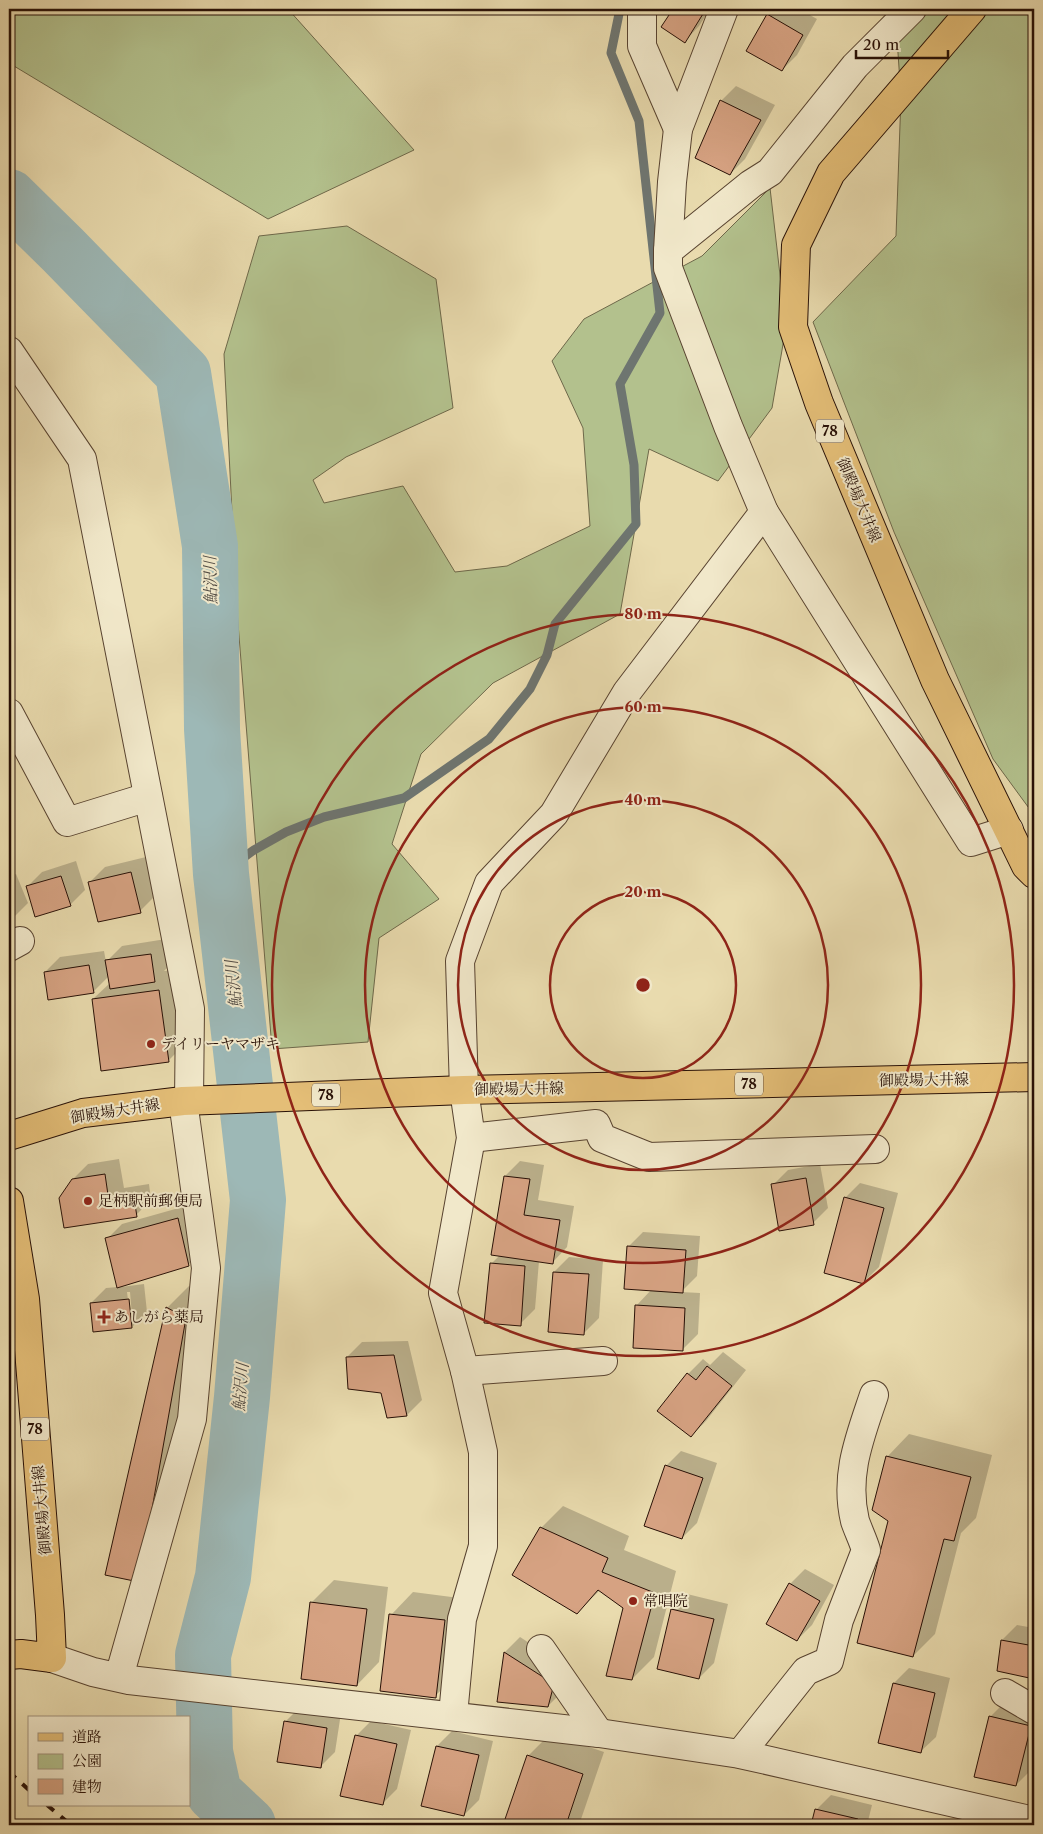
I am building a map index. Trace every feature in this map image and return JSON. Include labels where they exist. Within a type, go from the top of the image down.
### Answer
[{"type":"main road","name":"御殿場大井線","points":[[972,9],[831,173],[796,245],[793,327],[819,403],[935,680],[1026,866],[1034,874]]},
{"type":"main road","name":"御殿場大井線","points":[[9,1136],[83,1113],[186,1101],[464,1090],[1034,1077]]},
{"type":"main road","name":"御殿場大井線","points":[[9,1201],[25,1299],[52,1658]]},
{"type":"main road","points":[[9,1655],[21,1654],[52,1658]]},
{"type":"street","points":[[642,9],[642,46],[678,129]]},
{"type":"street","points":[[724,9],[678,129],[668,268],[728,426],[764,512],[971,842],[1009,830]]},
{"type":"street","points":[[668,251],[751,184],[770,172],[855,66],[912,9]]},
{"type":"street","points":[[9,351],[82,459],[190,1009],[186,1101],[206,1268],[192,1419],[124,1678]]},
{"type":"street","points":[[453,1715],[462,1618],[483,1546],[483,1452],[465,1371],[443,1293],[471,1138],[464,1090],[460,961],[490,883],[554,814],[626,692],[764,512]]},
{"type":"street","points":[[9,713],[67,822],[148,797]]},
{"type":"street","points":[[471,1138],[596,1124],[602,1138],[649,1157],[875,1148]]},
{"type":"street","points":[[465,1371],[603,1360]]},
{"type":"street","points":[[740,1754],[806,1672],[829,1661],[839,1620],[866,1550],[855,1521],[851,1494],[854,1458],[874,1395]]},
{"type":"street","points":[[541,1649],[599,1733]]},
{"type":"street","points":[[52,1658],[93,1672],[124,1678],[599,1733],[740,1754],[1034,1821]]},
{"type":"street","points":[[1005,1693],[1034,1710]]},
{"type":"green space","points":[[9,9],[288,9],[414,150],[268,219],[9,63]]},
{"type":"green space","points":[[895,9],[1034,9],[1034,815],[993,759],[894,532],[813,322],[896,236],[901,97]]},
{"type":"green space","points":[[770,188],[786,327],[772,408],[718,481],[649,449],[620,614],[493,683],[421,754],[392,844],[439,899],[379,938],[368,1042],[272,1049],[237,611],[224,354],[259,236],[347,226],[436,279],[453,408],[346,457],[313,480],[324,503],[403,486],[455,572],[507,566],[590,526],[583,428],[552,361],[584,319],[702,256]]},
{"type":"building","points":[[673,9],[706,9],[685,43],[661,27]]},
{"type":"building","points":[[767,14],[803,35],[782,71],[746,51]]},
{"type":"building","points":[[720,100],[761,120],[730,175],[695,158]]},
{"type":"building","points":[[131,872],[141,913],[98,922],[88,882]]},
{"type":"building","points":[[61,876],[71,906],[35,917],[26,886]]},
{"type":"building","points":[[151,954],[155,982],[110,989],[105,960]]},
{"type":"building","points":[[89,965],[94,993],[48,1000],[44,972]]},
{"type":"building","points":[[159,990],[169,1062],[101,1071],[92,999]]},
{"type":"building","points":[[105,1174],[109,1202],[134,1198],[137,1217],[64,1228],[59,1198],[72,1179]]},
{"type":"building","points":[[504,1176],[530,1179],[524,1215],[560,1220],[553,1264],[491,1255]]},
{"type":"building","points":[[806,1178],[814,1225],[779,1231],[771,1184]]},
{"type":"building","points":[[844,1197],[884,1208],[864,1284],[824,1273]]},
{"type":"building","points":[[178,1218],[189,1266],[117,1288],[105,1238]]},
{"type":"building","points":[[627,1246],[686,1250],[683,1293],[624,1289]]},
{"type":"building","points":[[490,1263],[525,1266],[521,1326],[484,1323]]},
{"type":"building","points":[[553,1272],[589,1274],[584,1335],[548,1332]]},
{"type":"building","points":[[129,1299],[132,1328],[93,1332],[90,1303]]},
{"type":"building","points":[[635,1305],[685,1308],[683,1351],[633,1348]]},
{"type":"building","points":[[166,1307],[186,1318],[139,1582],[105,1575]]},
{"type":"building","points":[[394,1355],[407,1416],[387,1418],[381,1393],[348,1389],[346,1357]]},
{"type":"building","points":[[707,1366],[732,1386],[691,1437],[657,1411],[687,1373],[696,1380]]},
{"type":"building","points":[[886,1456],[971,1477],[954,1541],[944,1539],[913,1657],[857,1643],[888,1521],[872,1510]]},
{"type":"building","points":[[665,1465],[703,1478],[682,1539],[644,1526]]},
{"type":"building","name":"常唱院","points":[[540,1527],[608,1558],[602,1572],[655,1593],[632,1680],[606,1676],[623,1608],[598,1590],[577,1614],[512,1575]]},
{"type":"building","points":[[789,1583],[820,1601],[797,1641],[766,1624]]},
{"type":"building","points":[[310,1602],[367,1609],[357,1686],[301,1679]]},
{"type":"building","points":[[671,1609],[714,1619],[699,1679],[657,1669]]},
{"type":"building","points":[[389,1614],[445,1620],[436,1698],[380,1691]]},
{"type":"building","points":[[1001,1640],[1034,1646],[1034,1679],[997,1671]]},
{"type":"building","points":[[504,1652],[554,1684],[548,1707],[497,1702]]},
{"type":"building","points":[[893,1683],[935,1693],[921,1753],[878,1743]]},
{"type":"building","points":[[989,1716],[1031,1726],[1016,1786],[974,1777]]},
{"type":"building","points":[[284,1721],[327,1728],[321,1768],[277,1762]]},
{"type":"building","points":[[355,1735],[397,1744],[383,1805],[340,1796]]},
{"type":"building","points":[[436,1746],[479,1755],[464,1816],[421,1806]]},
{"type":"building","points":[[527,1755],[583,1774],[566,1825],[503,1825]]},
{"type":"building","points":[[815,1809],[858,1819],[856,1825],[811,1825]]},
{"type":"waterway","points":[[221,874],[254,850],[286,832],[324,817],[404,798],[489,739],[530,689],[547,655],[555,624],[636,524],[634,465],[620,384],[660,313],[639,121],[611,53],[620,9]]},
{"type":"waterway","name":"鮎沢川","points":[[9,197],[183,373],[210,546],[212,729],[221,874],[258,1200],[242,1397],[223,1577],[203,1655],[205,1752],[214,1793],[248,1825]]},
{"type":"railway","points":[[9,1772],[28,1789]]},
{"type":"railway","points":[[48,1806],[71,1825]]},
{"type":"place","name":"デイリーヤマザキ","points":[[151,1044]]},
{"type":"place","name":"足柄駅前郵便局","points":[[88,1201]]},
{"type":"place","name":"あしがら薬局","points":[[104,1317]]},
{"type":"place","name":"常唱院","points":[[633,1601]]}]
